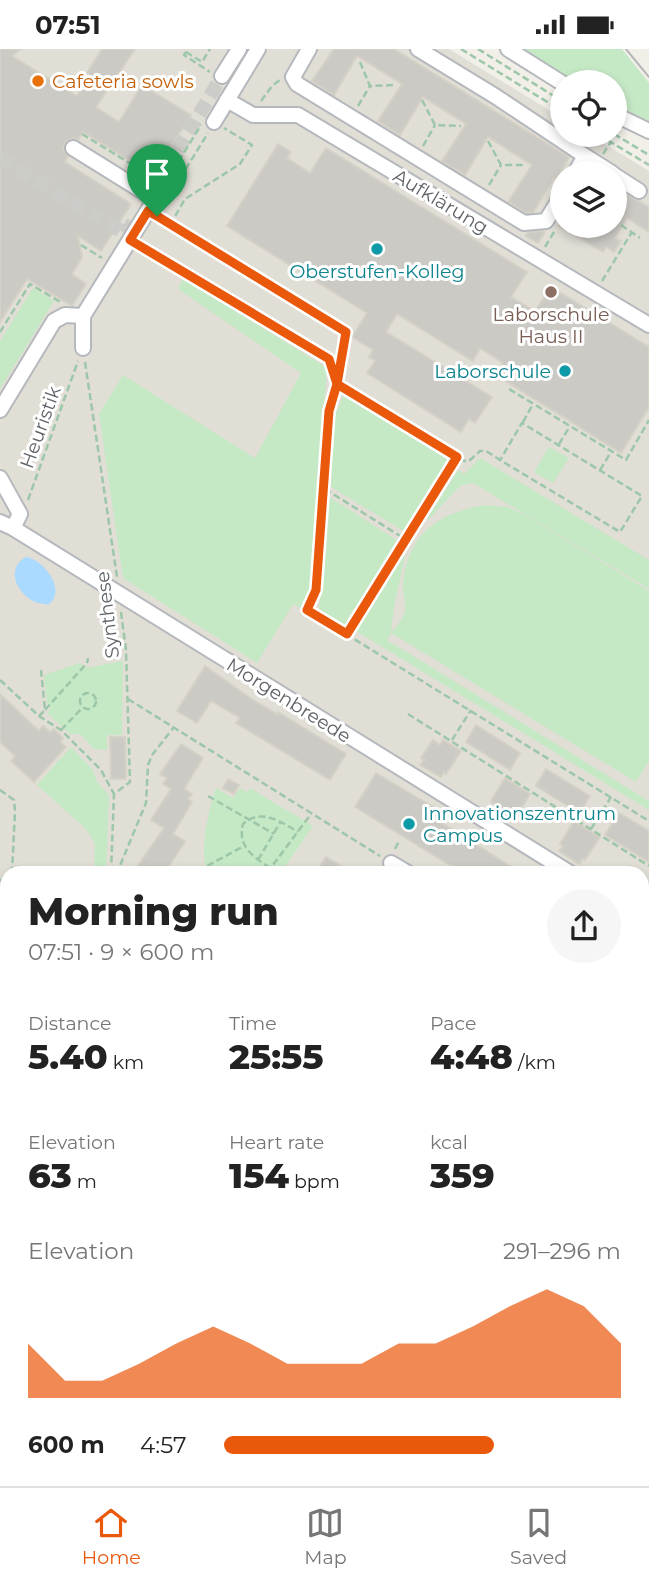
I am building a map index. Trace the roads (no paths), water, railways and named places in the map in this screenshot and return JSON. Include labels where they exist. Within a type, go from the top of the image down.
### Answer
[{"type":"street","points":[[222,76],[239,49]]},
{"type":"street","points":[[213,125],[258,49]]},
{"type":"street","points":[[309,49],[293,77],[297,84],[524,223],[546,221],[550,214]]},
{"type":"street","points":[[418,49],[593,161]]},
{"type":"street","points":[[508,49],[550,75]]},
{"type":"street","name":"Aufklärung","points":[[231,93],[253,115],[298,115],[649,325]]},
{"type":"street","points":[[627,120],[649,131]]},
{"type":"street","points":[[73,148],[157,202],[83,316],[83,348]]},
{"type":"street","points":[[582,161],[585,156]]},
{"type":"street","points":[[627,183],[639,191]]},
{"type":"street","points":[[0,410],[54,321],[65,315],[83,316]]},
{"type":"street","points":[[0,478],[10,522]]},
{"type":"street","name":"Morgenbreede","points":[[10,522],[119,594],[559,866]]},
{"type":"street","points":[[392,857],[401,866]]},
{"type":"water","points":[[26,557],[39,563],[51,576],[55,591],[49,604],[31,600],[18,587],[15,571],[18,563]]},
{"type":"tunnel","points":[[145,204],[222,76]]},
{"type":"tunnel","points":[[0,158],[126,234],[134,221]]},
{"type":"tram line","points":[[626,49],[649,77]]},
{"type":"place","name":"Cafeteria sowls","points":[[38,81]]},
{"type":"place","name":"Oberstufen-Kolleg","points":[[377,249]]},
{"type":"place","name":"Laborschule Haus II","points":[[551,292]]},
{"type":"place","name":"Laborschule","points":[[565,371]]},
{"type":"place","name":"Innovationszentrum Campus","points":[[409,824]]}]
